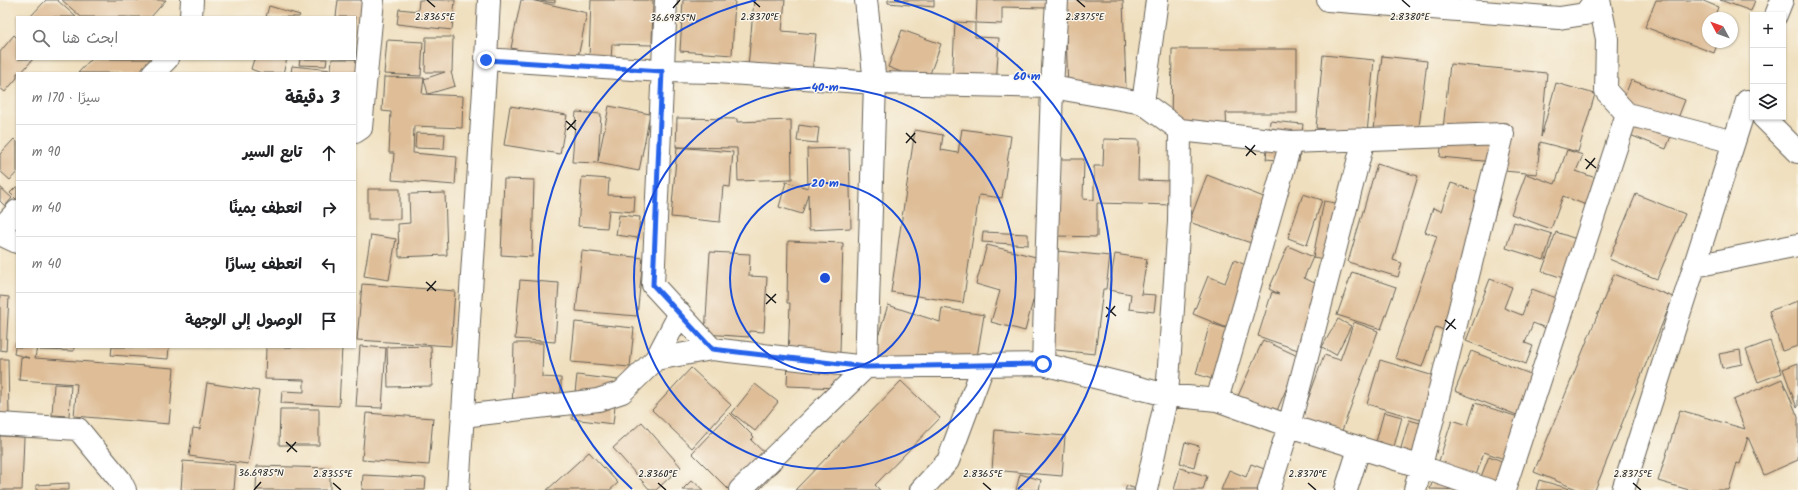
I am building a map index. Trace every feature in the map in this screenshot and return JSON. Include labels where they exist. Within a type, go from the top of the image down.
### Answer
[{"type":"street","points":[[191,16],[192,0]]},
{"type":"street","points":[[356,131],[361,128],[373,0]]},
{"type":"street","points":[[458,490],[489,0]]},
{"type":"street","points":[[666,0],[653,285],[712,349]]},
{"type":"street","points":[[740,490],[866,367],[875,83],[866,0]]},
{"type":"street","points":[[1043,364],[1052,87],[1057,0]]},
{"type":"street","points":[[1143,103],[1157,0]]},
{"type":"street","points":[[1328,0],[1559,18],[1585,14],[1595,0]]},
{"type":"street","points":[[1599,0],[1607,39],[1606,91],[1627,114],[1734,142]]},
{"type":"street","points":[[1777,12],[1782,0]]},
{"type":"street","points":[[154,72],[166,60]]},
{"type":"street","points":[[486,60],[662,71],[716,72],[875,83],[1052,87],[1143,103],[1180,130],[1291,142],[1503,134],[1422,467],[1415,490]]},
{"type":"street","points":[[1623,490],[1734,142],[1750,100]]},
{"type":"street","points":[[1504,490],[1627,114]]},
{"type":"street","points":[[1766,120],[1798,152]]},
{"type":"street","points":[[1146,490],[1167,395],[1178,222],[1180,130]]},
{"type":"street","points":[[1269,490],[1289,426],[1364,139]]},
{"type":"street","points":[[1217,400],[1291,142]]},
{"type":"street","points":[[0,229],[16,212]]},
{"type":"street","points":[[0,234],[16,242]]},
{"type":"street","points":[[1695,266],[1798,245]]},
{"type":"street","points":[[463,416],[598,400],[622,392],[656,359],[680,313]]},
{"type":"street","points":[[656,359],[712,349],[866,367],[1043,364],[1167,395],[1217,400],[1289,426],[1359,449],[1422,467],[1488,490]]},
{"type":"street","points":[[921,490],[948,462],[984,364]]},
{"type":"street","points":[[0,424],[78,429],[120,480],[125,490]]},
{"type":"street","points":[[1346,490],[1359,449]]},
{"type":"building","points":[[46,0],[57,0],[75,16],[31,16]]},
{"type":"building","points":[[62,0],[166,0],[152,16],[80,16]]},
{"type":"building","points":[[338,0],[366,0],[356,89],[356,72],[291,72],[292,66],[331,70],[332,60],[356,60],[356,16],[336,16]]},
{"type":"building","points":[[419,0],[455,0],[452,30],[397,24],[399,9],[418,11]]},
{"type":"building","points":[[521,0],[531,0],[587,13],[577,62],[511,48]]},
{"type":"building","points":[[533,0],[555,0],[555,3]]},
{"type":"building","points":[[591,0],[653,0],[652,45],[612,44],[611,60],[589,59]]},
{"type":"building","points":[[683,0],[735,0],[732,55],[680,51]]},
{"type":"building","points":[[754,0],[785,0],[782,31],[816,34],[812,73],[748,67]]},
{"type":"building","points":[[888,0],[934,0],[934,7],[888,3]]},
{"type":"building","points":[[977,0],[1046,0],[1046,8],[1002,7],[1002,24],[976,23]]},
{"type":"building","points":[[1065,0],[1123,0],[1126,89],[1068,92]]},
{"type":"building","points":[[1656,0],[1701,0],[1718,7],[1716,12],[1702,12],[1702,48],[1716,48],[1714,53],[1645,27]]},
{"type":"building","points":[[1720,0],[1755,0],[1751,11]]},
{"type":"building","points":[[269,6],[300,15],[300,16],[266,16]]},
{"type":"building","points":[[955,22],[975,23],[975,37],[999,38],[996,86],[952,83]]},
{"type":"building","points":[[902,30],[941,44],[927,82],[888,67]]},
{"type":"building","points":[[14,35],[16,37],[16,60],[32,60],[22,72],[16,72],[16,79],[5,92],[0,88],[0,52]]},
{"type":"building","points":[[426,37],[453,37],[451,72],[455,86],[428,94],[424,79],[445,72],[425,72]]},
{"type":"building","points":[[387,40],[423,42],[421,76],[384,74]]},
{"type":"building","points":[[1172,49],[1297,49],[1297,113],[1226,113],[1227,133],[1171,132]]},
{"type":"building","points":[[1323,55],[1374,60],[1367,133],[1316,128]]},
{"type":"building","points":[[1382,56],[1427,61],[1418,135],[1374,130]]},
{"type":"building","points":[[90,60],[160,60],[151,72],[79,72]]},
{"type":"building","points":[[254,60],[287,60],[283,72],[258,72],[251,69]]},
{"type":"building","points":[[300,60],[327,60],[326,66],[299,65]]},
{"type":"building","points":[[1450,64],[1547,73],[1541,137],[1556,83],[1595,94],[1578,152],[1540,142],[1537,174],[1493,170],[1494,162],[1440,157]]},
{"type":"building","points":[[384,77],[424,78],[422,94],[463,96],[462,128],[414,126],[413,153],[457,157],[455,185],[392,180],[394,153],[389,153],[391,112],[382,111]]},
{"type":"building","points":[[1631,80],[1685,100],[1666,149],[1612,128]]},
{"type":"building","points":[[510,106],[567,115],[560,154],[504,145]]},
{"type":"building","points":[[609,106],[650,114],[639,171],[598,163],[572,162],[576,112],[601,114],[598,161]]},
{"type":"building","points":[[677,118],[737,119],[737,122],[791,120],[792,179],[738,181],[737,148],[676,147]]},
{"type":"building","points":[[1270,121],[1303,124],[1299,162],[1266,159]]},
{"type":"building","points":[[799,125],[819,128],[817,143],[797,141]]},
{"type":"building","points":[[962,129],[1011,136],[1002,198],[979,195],[963,303],[891,292],[915,130],[943,135],[941,150],[958,153]]},
{"type":"building","points":[[416,133],[445,134],[444,149],[415,148]]},
{"type":"building","points":[[14,139],[16,141],[16,173],[10,180],[0,171],[0,154]]},
{"type":"building","points":[[1104,139],[1139,140],[1138,180],[1173,181],[1173,205],[1097,203],[1097,237],[1058,236],[1059,159],[1084,159],[1083,199],[1094,200],[1094,166],[1103,166]]},
{"type":"building","points":[[677,147],[733,152],[730,187],[723,186],[720,222],[671,217]]},
{"type":"building","points":[[849,148],[851,228],[809,230],[808,194],[802,214],[779,207],[786,182],[808,188],[807,149]]},
{"type":"building","points":[[1567,150],[1583,155],[1576,171],[1604,181],[1594,208],[1563,196],[1551,229],[1511,214],[1526,174],[1555,184]]},
{"type":"building","points":[[1377,164],[1418,176],[1393,260],[1402,263],[1398,277],[1348,262]]},
{"type":"building","points":[[1207,175],[1284,205],[1222,382],[1196,374],[1210,323],[1232,330],[1193,314],[1208,276],[1225,283],[1234,260],[1248,266],[1257,245],[1189,222]]},
{"type":"building","points":[[582,177],[609,179],[608,195],[635,196],[634,212],[609,210],[607,228],[578,226]]},
{"type":"building","points":[[504,179],[534,180],[532,257],[501,255]]},
{"type":"building","points":[[1451,183],[1500,199],[1454,334],[1436,327],[1422,367],[1395,358],[1437,236],[1425,232],[1433,208],[1441,211]]},
{"type":"building","points":[[0,187],[12,198],[5,206],[0,201]]},
{"type":"building","points":[[16,187],[16,199],[10,193]]},
{"type":"building","points":[[368,189],[400,189],[400,219],[368,219]]},
{"type":"building","points":[[445,193],[447,255],[399,257],[398,224],[410,223],[409,194]]},
{"type":"building","points":[[1303,194],[1322,200],[1307,245],[1288,238]]},
{"type":"building","points":[[1636,194],[1685,214],[1657,279],[1609,259]]},
{"type":"building","points":[[1324,201],[1341,204],[1330,260],[1313,257]]},
{"type":"building","points":[[619,215],[640,217],[638,238],[616,235]]},
{"type":"building","points":[[1514,222],[1552,234],[1544,260],[1506,248]]},
{"type":"building","points":[[983,232],[1028,234],[1028,245],[982,242]]},
{"type":"building","points":[[1556,232],[1591,244],[1578,283],[1542,271]]},
{"type":"building","points":[[371,235],[396,239],[389,280],[364,276]]},
{"type":"building","points":[[788,241],[843,243],[839,388],[787,386],[790,303],[787,303]]},
{"type":"building","points":[[987,245],[1044,259],[1025,331],[991,322],[1000,291],[976,284]]},
{"type":"building","points":[[1288,246],[1313,257],[1304,278],[1319,285],[1312,355],[1258,336],[1272,292],[1279,294],[1269,289]]},
{"type":"building","points":[[582,251],[643,258],[637,316],[576,311]]},
{"type":"building","points":[[1058,251],[1110,256],[1106,289],[1103,289],[1095,354],[1047,349]]},
{"type":"building","points":[[710,252],[750,254],[749,276],[767,277],[764,332],[749,331],[749,337],[705,334]]},
{"type":"building","points":[[1115,254],[1147,259],[1141,294],[1156,295],[1154,312],[1129,309],[1131,294],[1109,290]]},
{"type":"building","points":[[1352,272],[1396,287],[1381,329],[1337,315]]},
{"type":"building","points":[[1614,274],[1673,297],[1595,490],[1579,490],[1534,472]]},
{"type":"building","points":[[1490,279],[1512,287],[1504,308],[1522,315],[1532,289],[1567,302],[1556,332],[1533,323],[1525,343],[1533,346],[1526,364],[1466,341]]},
{"type":"building","points":[[520,280],[559,283],[555,342],[515,339]]},
{"type":"building","points":[[362,284],[455,291],[451,346],[357,340]]},
{"type":"building","points":[[0,296],[9,297],[6,351],[0,350]]},
{"type":"building","points":[[1798,301],[1798,346],[1782,351],[1769,311]]},
{"type":"building","points":[[888,305],[940,322],[942,308],[984,315],[976,363],[928,371],[873,353]]},
{"type":"building","points":[[1338,319],[1351,326],[1336,355],[1322,347]]},
{"type":"building","points":[[575,322],[634,328],[630,367],[571,362]]},
{"type":"building","points":[[1354,322],[1378,331],[1335,450],[1295,436],[1324,355],[1340,360]]},
{"type":"building","points":[[1263,340],[1300,357],[1272,422],[1234,405]]},
{"type":"building","points":[[1770,341],[1782,373],[1758,382],[1746,350]]},
{"type":"building","points":[[16,342],[16,348],[37,348],[35,358],[174,368],[169,424],[74,416],[77,384],[19,380],[21,357],[30,358],[14,354]]},
{"type":"building","points":[[514,343],[543,343],[542,377],[561,378],[561,417],[512,416]]},
{"type":"building","points":[[360,346],[386,348],[382,408],[356,407]]},
{"type":"building","points":[[431,346],[432,386],[388,387],[387,347]]},
{"type":"building","points":[[40,348],[74,348],[74,351],[40,350]]},
{"type":"building","points":[[112,348],[169,348],[168,359],[111,355]]},
{"type":"building","points":[[266,348],[342,348],[339,406],[281,403],[282,391],[304,392],[304,380],[265,379]]},
{"type":"building","points":[[1740,350],[1742,364],[1722,368],[1719,354]]},
{"type":"building","points":[[1471,351],[1543,379],[1527,419],[1455,391]]},
{"type":"building","points":[[0,359],[8,359],[9,415],[0,415]]},
{"type":"building","points":[[1380,360],[1444,379],[1431,423],[1367,404]]},
{"type":"building","points":[[1798,363],[1798,407],[1797,408],[1783,369]]},
{"type":"building","points":[[691,368],[731,405],[692,448],[652,410]]},
{"type":"building","points":[[577,375],[618,380],[613,424],[572,419]]},
{"type":"building","points":[[1782,379],[1798,417],[1798,460],[1764,475],[1748,437],[1740,464],[1737,463],[1729,490],[1689,490],[1658,481],[1680,410],[1745,429],[1733,400]]},
{"type":"building","points":[[901,381],[940,418],[875,485],[880,490],[795,490]]},
{"type":"building","points":[[207,383],[259,391],[248,464],[189,456],[193,428],[200,429]]},
{"type":"building","points":[[54,384],[71,385],[69,416],[52,415]]},
{"type":"building","points":[[755,384],[778,402],[755,431],[732,413]]},
{"type":"building","points":[[1475,403],[1524,419],[1510,461],[1484,452],[1471,490],[1430,489],[1452,420],[1468,425]]},
{"type":"building","points":[[280,409],[319,409],[319,445],[279,445]]},
{"type":"building","points":[[1384,412],[1402,417],[1389,465],[1371,460]]},
{"type":"building","points":[[366,413],[433,418],[429,465],[362,460]]},
{"type":"building","points":[[730,413],[754,437],[751,440],[780,468],[759,490],[729,490],[692,453]]},
{"type":"building","points":[[1409,420],[1431,426],[1417,475],[1395,469]]},
{"type":"building","points":[[642,422],[681,467],[656,490],[650,490],[613,448]]},
{"type":"building","points":[[995,430],[1065,436],[1062,476],[992,470]]},
{"type":"building","points":[[0,436],[24,437],[22,490],[0,490]]},
{"type":"building","points":[[1185,442],[1199,446],[1194,467],[1180,463]]},
{"type":"building","points":[[589,452],[618,483],[610,490],[547,490]]},
{"type":"building","points":[[1489,456],[1517,467],[1508,490],[1476,490]]},
{"type":"building","points":[[183,461],[236,465],[234,490],[181,490]]},
{"type":"building","points":[[1251,464],[1267,470],[1259,490],[1221,490],[1229,470],[1246,477]]},
{"type":"building","points":[[257,466],[330,468],[330,490],[256,490]]},
{"type":"building","points":[[1180,468],[1207,476],[1203,490],[1174,490]]},
{"type":"building","points":[[1020,474],[1041,480],[1039,490],[1016,490]]},
{"type":"building","points":[[363,475],[426,478],[425,490],[362,490]]},
{"type":"building","points":[[692,480],[703,490],[682,490]]},
{"type":"building","points":[[1539,480],[1574,490],[1536,490]]},
{"type":"building","points":[[69,483],[69,490],[36,490],[36,485]]},
{"type":"building","points":[[1127,486],[1140,490],[1125,490]]},
{"type":"route","points":[[486,60],[662,71],[653,285],[712,349],[866,367],[1043,364]]}]
